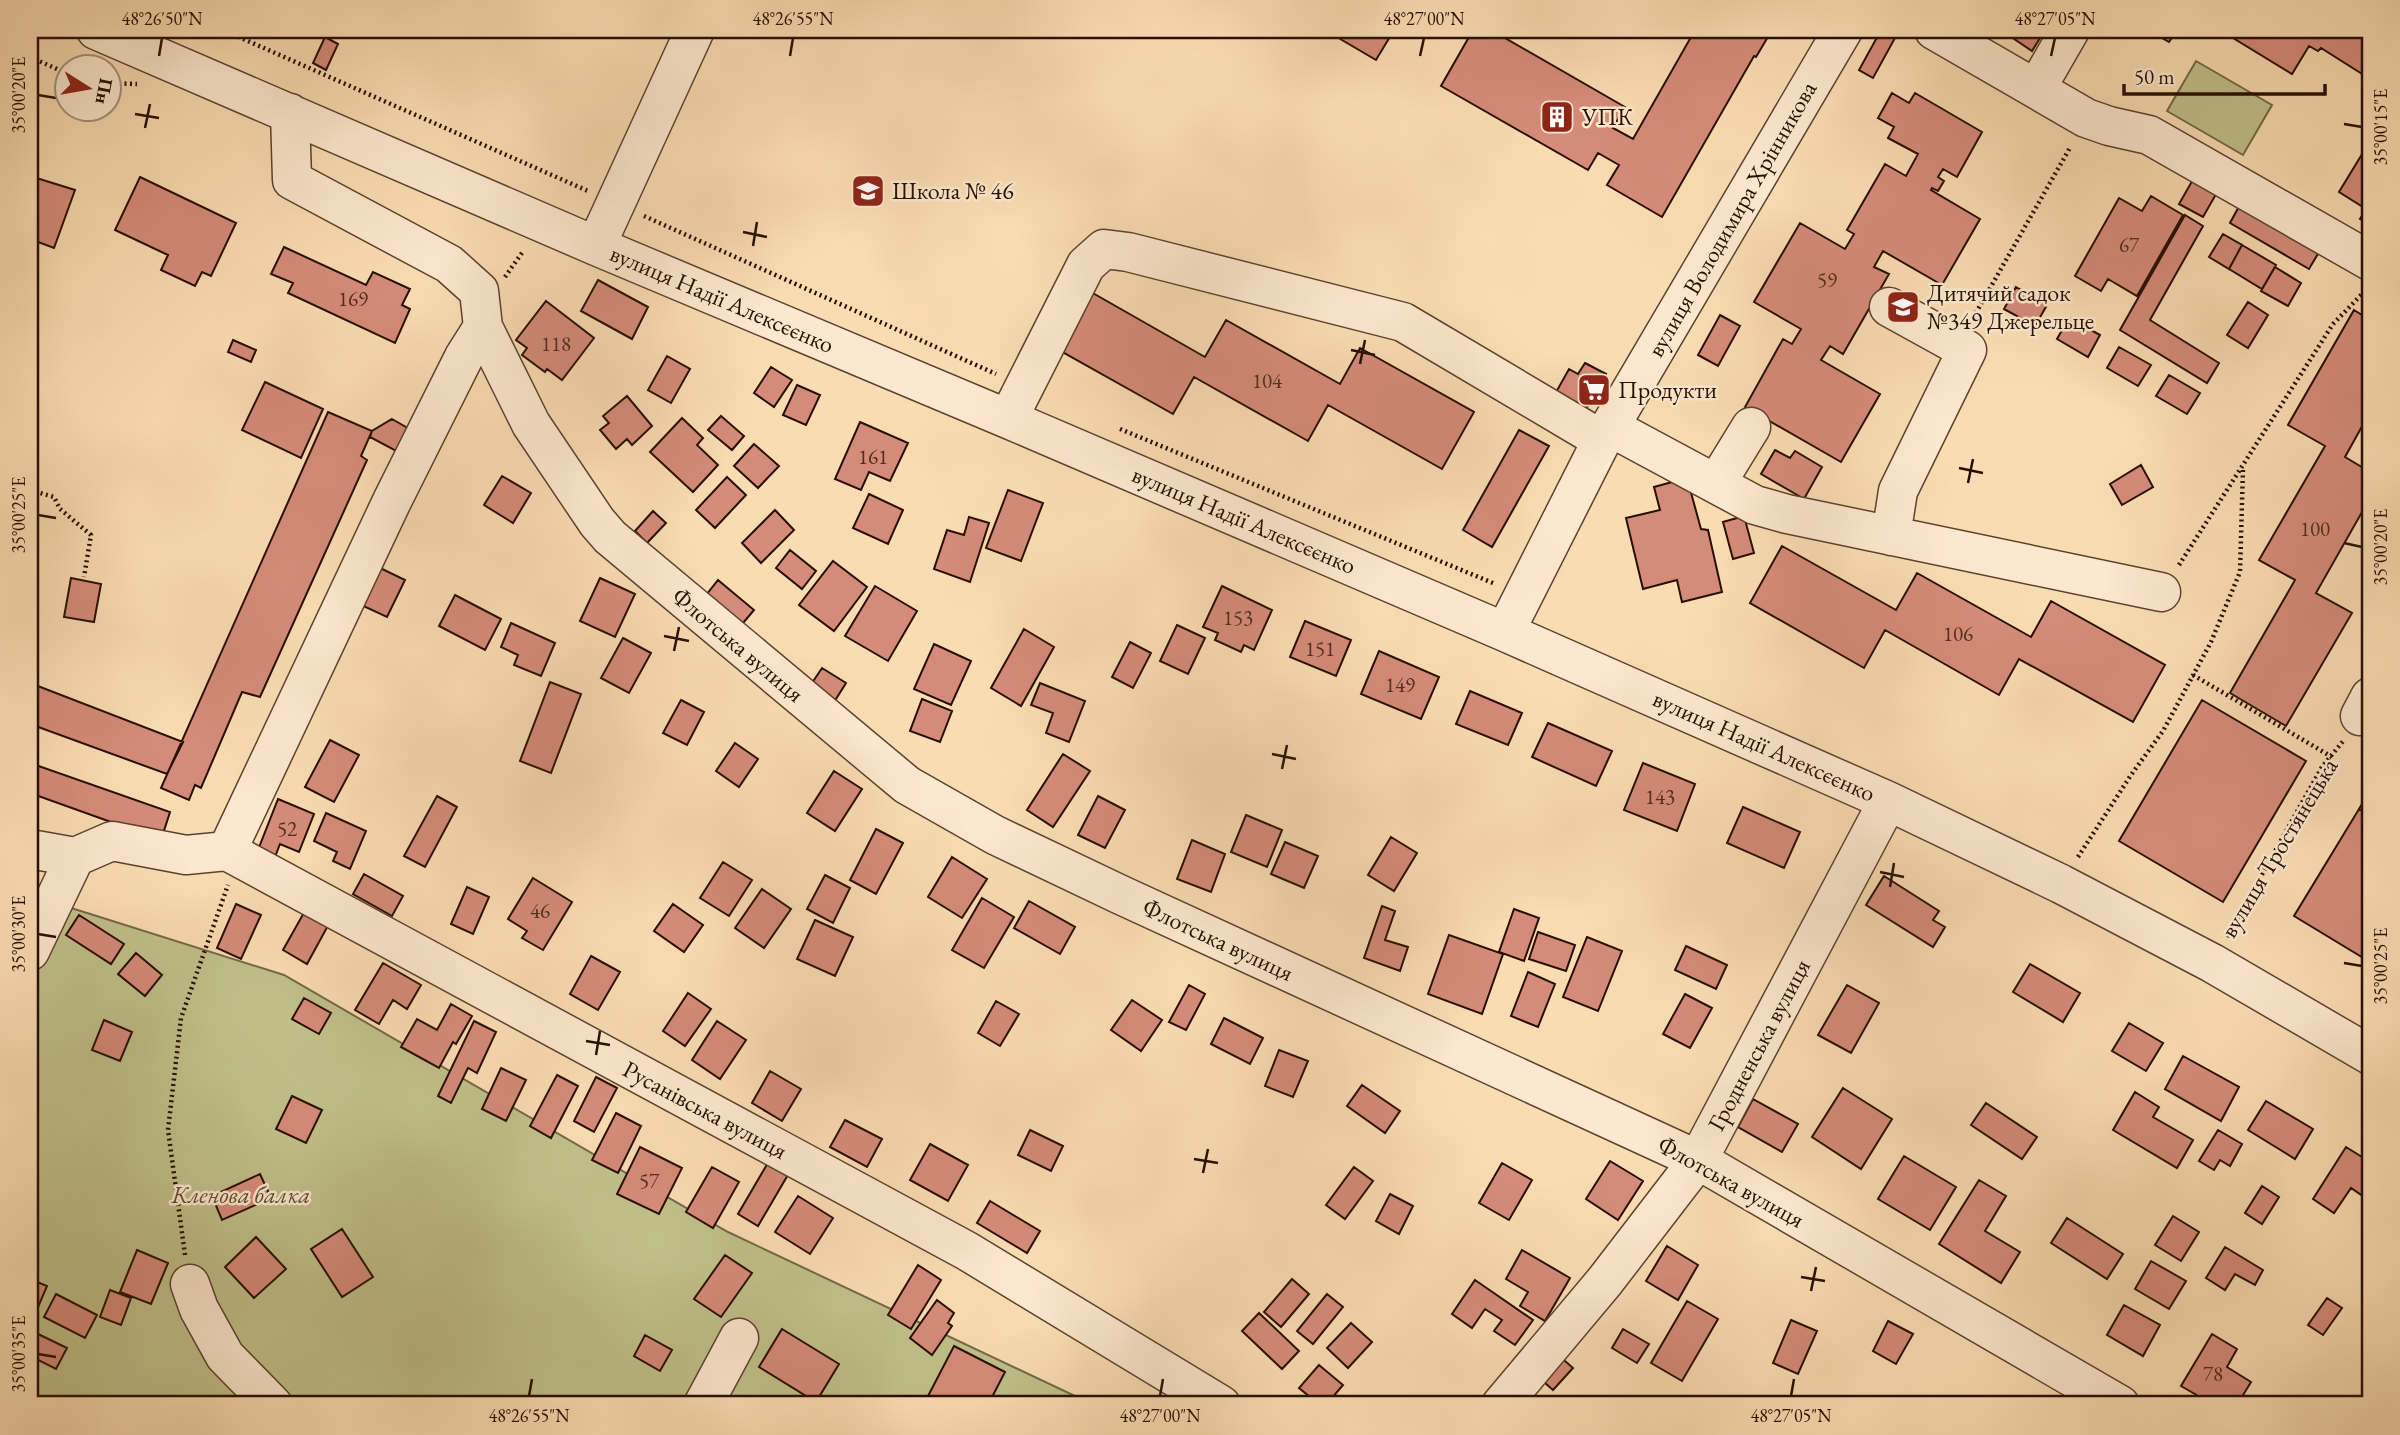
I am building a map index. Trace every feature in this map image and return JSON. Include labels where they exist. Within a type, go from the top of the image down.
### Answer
[{"type":"street","name":"вулиця Надії Алексєєнко","points":[[96,30],[596,246],[1016,403],[1505,632],[1888,801],[2061,884],[2212,963],[2370,1055]]},
{"type":"street","points":[[596,246],[695,30]]},
{"type":"street","name":"вулиця Володимира Хрінникова","points":[[1505,632],[1606,434],[1843,30]]},
{"type":"street","points":[[1934,30],[2086,118],[2148,135],[2370,261]]},
{"type":"street","points":[[2036,89],[2070,30]]},
{"type":"street","points":[[30,849],[75,858],[112,841],[186,855],[233,854],[392,501],[473,342],[479,291],[449,264],[292,180],[290,113]]},
{"type":"street","points":[[1016,403],[1086,265],[1104,249],[1128,252],[1403,322],[1606,434],[1716,484],[1755,505],[2161,592]]},
{"type":"street","points":[[1889,307],[1967,350],[1898,491],[1891,536]]},
{"type":"street","name":"Флотська вулиця","points":[[473,342],[604,529],[907,785],[995,835],[1121,895],[1698,1160],[2120,1405]]},
{"type":"street","points":[[1716,484],[1751,427]]},
{"type":"street","name":"Гродненська вулиця","points":[[1501,1405],[1605,1281],[1698,1160],[1888,801]]},
{"type":"street","name":"Русанівська вулиця","points":[[233,854],[967,1251],[1221,1405]]},
{"type":"street","points":[[30,951],[75,858]]},
{"type":"street","points":[[190,1284],[199,1309],[225,1356],[273,1405]]},
{"type":"street","points":[[710,1402],[739,1338]]},
{"type":"path","points":[[223,30],[615,203],[1016,403]]},
{"type":"path","points":[[30,57],[52,67]]},
{"type":"path","points":[[1958,345],[2086,118]]},
{"type":"path","points":[[504,279],[523,252]]},
{"type":"path","points":[[2161,592],[2333,324],[2370,286]]},
{"type":"path","points":[[1111,425],[1491,583],[1529,583]]},
{"type":"path","points":[[2061,884],[2131,775],[2164,730],[2211,642],[2240,572],[2243,468]]},
{"type":"path","points":[[30,490],[54,498],[60,509],[91,535],[84,577]]},
{"type":"path","points":[[2193,676],[2332,757]]},
{"type":"path","name":"вулиця Тростянецька","points":[[2212,963],[2322,767],[2332,757],[2365,707]]},
{"type":"path","points":[[190,1284],[168,1130],[169,1118],[181,1018],[233,854]]},
{"type":"green space","points":[[2196,61],[2272,105],[2243,155],[2167,111]]},
{"type":"green space","name":"Кленова балка","points":[[30,895],[284,975],[728,1232],[1094,1405],[30,1405]]},
{"type":"building","points":[[1325,30],[1394,30],[1376,60]]},
{"type":"building","name":"УПК","points":[[1473,30],[1491,30],[1625,107],[1613,128],[1633,139],[1695,30],[1772,30],[1756,57],[1754,56],[1662,217],[1607,185],[1619,165],[1598,153],[1588,170],[1441,86]]},
{"type":"building","points":[[1881,30],[1895,38],[1873,78],[1859,70]]},
{"type":"building","points":[[2001,30],[2045,30],[2032,51]]},
{"type":"building","points":[[2148,30],[2177,30],[2169,42]]},
{"type":"building","points":[[2220,30],[2370,30],[2370,79],[2321,48],[2318,51],[2309,46],[2292,74]]},
{"type":"building","points":[[325,37],[338,44],[326,70],[313,63]]},
{"type":"building","points":[[1892,93],[1909,103],[1915,93],[1982,132],[1957,177],[1943,169],[1938,177],[1944,181],[1938,191],[1932,188],[1931,190],[1980,219],[1942,285],[1883,251],[1874,267],[1889,274],[1843,354],[1830,346],[1821,360],[1880,394],[1841,462],[1745,407],[1783,339],[1792,344],[1801,329],[1754,302],[1800,223],[1845,249],[1854,234],[1847,230],[1885,164],[1906,176],[1918,154],[1888,138],[1894,127],[1878,118]]},
{"type":"building","points":[[2370,141],[2370,225],[2360,219],[2366,209],[2339,192]]},
{"type":"building","points":[[30,176],[75,190],[54,248],[30,239]]},
{"type":"building","points":[[2195,176],[2219,189],[2203,217],[2179,204]]},
{"type":"building","points":[[140,177],[236,223],[211,276],[202,272],[195,286],[161,270],[168,255],[115,230]]},
{"type":"building","points":[[2151,196],[2183,215],[2137,296],[2108,279],[2101,291],[2075,276],[2119,198],[2142,211]]},
{"type":"building","points":[[2242,201],[2322,247],[2309,269],[2230,223]]},
{"type":"building","points":[[2185,215],[2203,226],[2150,320],[2219,363],[2207,383],[2120,330]]},
{"type":"building","points":[[2223,234],[2242,245],[2229,269],[2209,257]]},
{"type":"building","points":[[2242,245],[2276,265],[2262,289],[2229,269]]},
{"type":"building","points":[[284,247],[366,285],[373,272],[410,289],[402,305],[410,309],[395,343],[288,293],[293,283],[271,274]]},
{"type":"building","points":[[2275,267],[2301,283],[2288,306],[2261,291]]},
{"type":"building","points":[[598,280],[648,307],[632,339],[581,311]]},
{"type":"building","points":[[2016,287],[2047,305],[2035,326],[2004,309]]},
{"type":"building","points":[[1091,292],[1205,357],[1226,320],[1340,384],[1360,348],[1474,412],[1442,469],[1328,405],[1308,441],[1194,377],[1173,414],[1059,350]]},
{"type":"building","points":[[546,301],[594,338],[562,380],[547,369],[545,372],[522,355],[527,348],[516,340]]},
{"type":"building","points":[[2248,302],[2268,315],[2248,348],[2227,335]]},
{"type":"building","points":[[2354,310],[2370,320],[2370,412],[2345,457],[2370,472],[2370,498],[2316,593],[2352,613],[2286,726],[2230,693],[2295,580],[2259,560],[2325,446],[2288,425]]},
{"type":"building","points":[[1720,315],[1740,326],[1718,366],[1698,355]]},
{"type":"building","points":[[2069,318],[2100,335],[2088,357],[2057,339]]},
{"type":"building","points":[[233,340],[256,350],[251,362],[228,352]]},
{"type":"building","points":[[2119,347],[2151,365],[2138,386],[2107,368]]},
{"type":"building","points":[[667,356],[690,369],[671,403],[648,390]]},
{"type":"building","points":[[1585,363],[1606,374],[1585,411],[1555,394],[1569,369],[1578,374]]},
{"type":"building","points":[[771,367],[792,380],[774,407],[754,393]]},
{"type":"building","points":[[2169,375],[2200,393],[2187,414],[2156,396]]},
{"type":"building","points":[[265,382],[323,409],[301,458],[242,430]]},
{"type":"building","points":[[797,385],[820,395],[806,425],[783,415]]},
{"type":"building","points":[[627,396],[652,426],[632,445],[627,439],[616,449],[600,430],[609,423],[603,416]]},
{"type":"building","points":[[328,412],[372,431],[361,456],[367,460],[260,697],[242,692],[201,788],[195,785],[189,800],[161,788]]},
{"type":"building","points":[[721,416],[744,436],[732,450],[708,430]]},
{"type":"building","points":[[682,418],[703,438],[697,445],[718,465],[693,492],[650,452]]},
{"type":"building","points":[[392,419],[413,431],[398,452],[370,437],[372,431]]},
{"type":"building","points":[[860,422],[908,443],[890,481],[869,472],[861,490],[835,479]]},
{"type":"building","points":[[1519,430],[1549,446],[1492,547],[1463,530]]},
{"type":"building","points":[[754,444],[779,466],[758,488],[734,466]]},
{"type":"building","points":[[1775,450],[1790,458],[1795,451],[1822,467],[1804,499],[1761,474]]},
{"type":"building","points":[[2141,465],[2153,487],[2122,505],[2110,484]]},
{"type":"building","points":[[502,476],[531,493],[513,523],[484,505]]},
{"type":"building","points":[[727,477],[746,495],[715,528],[696,510]]},
{"type":"building","points":[[1687,478],[1701,529],[1708,530],[1722,592],[1682,602],[1677,580],[1643,589],[1626,518],[1660,510],[1654,487]]},
{"type":"building","points":[[1008,490],[1043,503],[1021,561],[986,548]]},
{"type":"building","points":[[869,494],[903,510],[888,544],[853,528]]},
{"type":"building","points":[[775,510],[794,530],[761,563],[742,543]]},
{"type":"building","points":[[653,511],[666,523],[647,543],[635,531]]},
{"type":"building","points":[[1744,516],[1754,553],[1733,559],[1723,522]]},
{"type":"building","points":[[969,517],[989,523],[970,582],[934,569],[947,530],[964,535]]},
{"type":"building","points":[[1782,546],[1896,610],[1917,573],[2031,637],[2051,601],[2165,665],[2133,722],[2019,659],[1999,695],[1885,630],[1864,668],[1750,603]]},
{"type":"building","points":[[790,550],[816,571],[802,589],[776,568]]},
{"type":"building","points":[[833,561],[867,587],[834,631],[799,605]]},
{"type":"building","points":[[376,566],[405,580],[387,617],[359,604]]},
{"type":"building","points":[[71,578],[101,584],[94,622],[64,617]]},
{"type":"building","points":[[600,578],[635,594],[615,637],[580,621]]},
{"type":"building","points":[[718,580],[754,610],[738,629],[703,599]]},
{"type":"building","points":[[875,586],[917,611],[888,661],[845,636]]},
{"type":"building","points":[[1222,586],[1272,610],[1254,650],[1244,645],[1241,652],[1215,640],[1218,633],[1203,627]]},
{"type":"building","points":[[455,595],[501,619],[485,650],[439,626]]},
{"type":"building","points":[[1305,621],[1351,640],[1336,676],[1290,657]]},
{"type":"building","points":[[511,623],[555,643],[541,676],[514,665],[518,655],[501,647]]},
{"type":"building","points":[[1177,625],[1205,638],[1188,674],[1160,661]]},
{"type":"building","points":[[1024,629],[1054,647],[1021,706],[991,688]]},
{"type":"building","points":[[623,638],[651,653],[629,693],[601,678]]},
{"type":"building","points":[[1130,642],[1151,653],[1133,688],[1112,677]]},
{"type":"building","points":[[934,644],[971,661],[951,705],[914,689]]},
{"type":"building","points":[[1379,651],[1439,677],[1421,719],[1361,694]]},
{"type":"building","points":[[822,668],[846,683],[831,707],[806,692]]},
{"type":"building","points":[[550,682],[581,694],[551,773],[520,761]]},
{"type":"building","points":[[30,683],[183,742],[167,774],[30,724]]},
{"type":"building","points":[[1040,683],[1085,701],[1069,742],[1046,733],[1053,713],[1031,705]]},
{"type":"building","points":[[1470,691],[1522,713],[1508,745],[1456,724]]},
{"type":"building","points":[[922,699],[952,711],[940,742],[910,731]]},
{"type":"building","points":[[681,700],[704,712],[687,745],[663,733]]},
{"type":"building","points":[[2202,700],[2306,761],[2223,902],[2119,841]]},
{"type":"building","points":[[1548,723],[1612,751],[1596,786],[1532,757]]},
{"type":"building","points":[[330,740],[359,755],[334,802],[305,787]]},
{"type":"building","points":[[735,743],[758,759],[739,787],[716,771]]},
{"type":"building","points":[[1063,754],[1090,771],[1053,827],[1027,810]]},
{"type":"building","points":[[30,763],[170,812],[161,840],[30,793]]},
{"type":"building","points":[[1643,763],[1695,784],[1677,831],[1624,810]]},
{"type":"building","points":[[834,771],[862,789],[835,831],[807,813]]},
{"type":"building","points":[[2370,791],[2370,815],[2359,809]]},
{"type":"building","points":[[437,796],[457,807],[425,867],[404,856]]},
{"type":"building","points":[[1098,796],[1125,810],[1105,848],[1078,835]]},
{"type":"building","points":[[278,799],[314,814],[299,852],[280,844],[275,857],[258,850]]},
{"type":"building","points":[[1743,807],[1800,832],[1784,868],[1727,843]]},
{"type":"building","points":[[2359,809],[2370,815],[2370,962],[2294,916]]},
{"type":"building","points":[[326,813],[366,831],[350,869],[333,861],[337,852],[314,841]]},
{"type":"building","points":[[1246,815],[1282,830],[1267,867],[1231,852]]},
{"type":"building","points":[[876,829],[903,843],[876,894],[850,880]]},
{"type":"building","points":[[1391,837],[1417,853],[1394,891],[1368,875]]},
{"type":"building","points":[[1192,840],[1225,854],[1211,892],[1177,879]]},
{"type":"building","points":[[1285,842],[1318,856],[1304,888],[1271,874]]},
{"type":"building","points":[[952,857],[987,879],[962,918],[928,897]]},
{"type":"building","points":[[723,862],[752,880],[729,916],[700,898]]},
{"type":"building","points":[[364,874],[403,896],[392,916],[353,894]]},
{"type":"building","points":[[825,875],[850,888],[833,923],[807,909]]},
{"type":"building","points":[[1884,876],[1939,911],[1933,920],[1945,927],[1933,947],[1866,905]]},
{"type":"building","points":[[533,878],[572,902],[543,950],[522,938],[527,931],[508,919]]},
{"type":"building","points":[[467,887],[489,897],[473,934],[451,924]]},
{"type":"building","points":[[762,889],[791,909],[764,948],[735,928]]},
{"type":"building","points":[[982,898],[1014,917],[984,968],[952,950]]},
{"type":"building","points":[[1029,901],[1075,927],[1060,954],[1014,928]]},
{"type":"building","points":[[236,904],[261,915],[241,959],[217,948]]},
{"type":"building","points":[[673,904],[703,925],[684,952],[654,931]]},
{"type":"building","points":[[1382,906],[1395,911],[1385,940],[1408,947],[1400,971],[1364,958]]},
{"type":"building","points":[[306,909],[330,922],[307,964],[283,950]]},
{"type":"building","points":[[1514,909],[1539,918],[1524,961],[1499,952]]},
{"type":"building","points":[[79,915],[124,944],[111,964],[66,935]]},
{"type":"building","points":[[815,920],[853,937],[835,976],[797,959]]},
{"type":"building","points":[[1538,932],[1575,945],[1566,971],[1529,959]]},
{"type":"building","points":[[1449,935],[1503,954],[1482,1014],[1428,994]]},
{"type":"building","points":[[1587,937],[1622,951],[1598,1011],[1563,997]]},
{"type":"building","points":[[1686,946],[1727,965],[1716,989],[1675,970]]},
{"type":"building","points":[[136,953],[162,975],[145,996],[118,974]]},
{"type":"building","points":[[591,956],[620,972],[598,1010],[570,994]]},
{"type":"building","points":[[383,963],[421,985],[407,1009],[393,1000],[379,1024],[355,1010]]},
{"type":"building","points":[[2030,964],[2080,993],[2063,1022],[2013,992]]},
{"type":"building","points":[[1528,972],[1555,984],[1538,1027],[1511,1016]]},
{"type":"building","points":[[1189,985],[1205,994],[1186,1030],[1169,1022]]},
{"type":"building","points":[[1847,985],[1879,1003],[1851,1053],[1818,1035]]},
{"type":"building","points":[[688,993],[711,1009],[685,1046],[663,1031]]},
{"type":"building","points":[[1685,994],[1712,1008],[1690,1048],[1663,1034]]},
{"type":"building","points":[[304,998],[331,1013],[319,1034],[292,1019]]},
{"type":"building","points":[[1132,1000],[1162,1020],[1141,1051],[1111,1030]]},
{"type":"building","points":[[996,1001],[1019,1014],[1000,1046],[978,1033]]},
{"type":"building","points":[[451,1004],[472,1016],[456,1044],[453,1042],[439,1068],[401,1047],[417,1019],[437,1030]]},
{"type":"building","points":[[1224,1018],[1263,1038],[1250,1064],[1211,1044]]},
{"type":"building","points":[[104,1020],[132,1032],[120,1061],[92,1050]]},
{"type":"building","points":[[474,1021],[496,1032],[477,1073],[468,1068],[451,1103],[438,1096]]},
{"type":"building","points":[[717,1021],[746,1040],[720,1079],[692,1060]]},
{"type":"building","points":[[2129,1023],[2163,1043],[2146,1071],[2112,1051]]},
{"type":"building","points":[[1279,1050],[1308,1061],[1293,1097],[1265,1086]]},
{"type":"building","points":[[2183,1056],[2239,1087],[2221,1121],[2165,1089]]},
{"type":"building","points":[[501,1068],[526,1080],[506,1121],[482,1109]]},
{"type":"building","points":[[770,1071],[801,1089],[782,1121],[752,1103]]},
{"type":"building","points":[[557,1075],[578,1086],[551,1138],[530,1126]]},
{"type":"building","points":[[596,1077],[617,1088],[594,1132],[574,1121]]},
{"type":"building","points":[[1362,1085],[1400,1111],[1385,1133],[1347,1106]]},
{"type":"building","points":[[1843,1088],[1892,1119],[1861,1169],[1812,1137]]},
{"type":"building","points":[[2135,1092],[2159,1107],[2153,1117],[2193,1140],[2177,1168],[2113,1130]]},
{"type":"building","points":[[292,1096],[322,1110],[306,1143],[276,1129]]},
{"type":"building","points":[[1753,1099],[1798,1124],[1782,1152],[1738,1127]]},
{"type":"building","points":[[2266,1101],[2313,1129],[2295,1159],[2248,1130]]},
{"type":"building","points":[[1986,1103],[2037,1137],[2022,1159],[1971,1125]]},
{"type":"building","points":[[616,1113],[641,1126],[618,1173],[592,1160]]},
{"type":"building","points":[[845,1120],[882,1139],[867,1167],[830,1147]]},
{"type":"building","points":[[1030,1130],[1063,1146],[1051,1171],[1018,1155]]},
{"type":"building","points":[[2218,1130],[2242,1144],[2230,1166],[2220,1160],[2214,1170],[2199,1161]]},
{"type":"building","points":[[930,1144],[968,1165],[948,1201],[910,1180]]},
{"type":"building","points":[[640,1147],[682,1168],[659,1214],[617,1194]]},
{"type":"building","points":[[2346,1147],[2370,1162],[2370,1201],[2351,1188],[2334,1213],[2313,1199]]},
{"type":"building","points":[[1904,1156],[1956,1187],[1930,1230],[1878,1199]]},
{"type":"building","points":[[769,1161],[789,1173],[758,1226],[738,1214]]},
{"type":"building","points":[[1610,1161],[1643,1181],[1618,1220],[1586,1199]]},
{"type":"building","points":[[1502,1163],[1532,1180],[1509,1220],[1479,1203]]},
{"type":"building","points":[[712,1167],[739,1182],[713,1228],[686,1212]]},
{"type":"building","points":[[1354,1167],[1373,1181],[1345,1219],[1326,1205]]},
{"type":"building","points":[[260,1174],[271,1198],[222,1220],[212,1196]]},
{"type":"building","points":[[1979,1180],[2006,1196],[1985,1231],[2020,1252],[2001,1283],[1939,1244]]},
{"type":"building","points":[[2262,1186],[2279,1197],[2262,1224],[2245,1213]]},
{"type":"building","points":[[1390,1194],[1413,1206],[1399,1234],[1376,1221]]},
{"type":"building","points":[[798,1196],[833,1218],[810,1254],[775,1232]]},
{"type":"building","points":[[990,1201],[1040,1231],[1027,1253],[977,1223]]},
{"type":"building","points":[[2173,1216],[2199,1232],[2181,1261],[2155,1245]]},
{"type":"building","points":[[2067,1218],[2123,1254],[2107,1279],[2051,1243]]},
{"type":"building","points":[[342,1229],[373,1277],[342,1297],[311,1249]]},
{"type":"building","points":[[256,1237],[286,1269],[254,1298],[225,1267]]},
{"type":"building","points":[[1667,1246],[1698,1265],[1678,1300],[1646,1281]]},
{"type":"building","points":[[2225,1247],[2263,1270],[2255,1285],[2235,1274],[2225,1290],[2206,1278]]},
{"type":"building","points":[[137,1250],[168,1263],[151,1304],[120,1292]]},
{"type":"building","points":[[1522,1250],[1570,1278],[1545,1321],[1520,1306],[1528,1292],[1506,1279]]},
{"type":"building","points":[[725,1255],[752,1273],[721,1317],[694,1299]]},
{"type":"building","points":[[2151,1261],[2186,1281],[2169,1309],[2135,1289]]},
{"type":"building","points":[[918,1265],[941,1280],[911,1329],[888,1315]]},
{"type":"building","points":[[30,1279],[47,1286],[36,1312],[30,1310]]},
{"type":"building","points":[[1292,1279],[1309,1294],[1281,1327],[1264,1312]]},
{"type":"building","points":[[1475,1280],[1533,1320],[1515,1345],[1494,1331],[1502,1320],[1485,1309],[1472,1328],[1452,1314]]},
{"type":"building","points":[[110,1290],[131,1298],[121,1325],[100,1317]]},
{"type":"building","points":[[56,1294],[97,1315],[85,1338],[44,1317]]},
{"type":"building","points":[[1327,1294],[1343,1307],[1313,1344],[1297,1331]]},
{"type":"building","points":[[2327,1298],[2342,1308],[2323,1335],[2308,1325]]},
{"type":"building","points":[[937,1300],[954,1313],[948,1323],[952,1326],[932,1355],[910,1338]]},
{"type":"building","points":[[1687,1301],[1718,1319],[1682,1381],[1651,1363]]},
{"type":"building","points":[[2124,1305],[2160,1325],[2143,1356],[2107,1335]]},
{"type":"building","points":[[1259,1313],[1299,1351],[1282,1369],[1242,1331]]},
{"type":"building","points":[[1791,1320],[1817,1331],[1798,1374],[1773,1363]]},
{"type":"building","points":[[1888,1321],[1913,1334],[1896,1364],[1873,1351]]},
{"type":"building","points":[[1351,1323],[1372,1342],[1348,1368],[1327,1348]]},
{"type":"building","points":[[782,1329],[839,1364],[816,1402],[759,1367]]},
{"type":"building","points":[[1623,1329],[1649,1344],[1637,1363],[1612,1348]]},
{"type":"building","points":[[36,1333],[67,1348],[56,1369],[30,1356],[30,1345]]},
{"type":"building","points":[[2212,1334],[2237,1349],[2227,1367],[2251,1382],[2237,1405],[2214,1405],[2181,1386]]},
{"type":"building","points":[[645,1335],[672,1350],[660,1371],[634,1356]]},
{"type":"building","points":[[954,1346],[1005,1372],[988,1405],[946,1405],[928,1396]]},
{"type":"building","points":[[1556,1353],[1573,1368],[1553,1390],[1536,1375]]},
{"type":"building","points":[[1319,1365],[1343,1385],[1326,1405],[1320,1405],[1299,1388]]},
{"type":"building","points":[[1560,1397],[1576,1405],[1556,1405]]},
{"type":"place","name":"УПК","points":[[1557,117]]},
{"type":"place","name":"Школа № 46","points":[[868,191]]},
{"type":"place","name":"Дитячий садок №349 Джерельце","points":[[1903,307]]},
{"type":"place","name":"Продукти","points":[[1594,390]]}]
